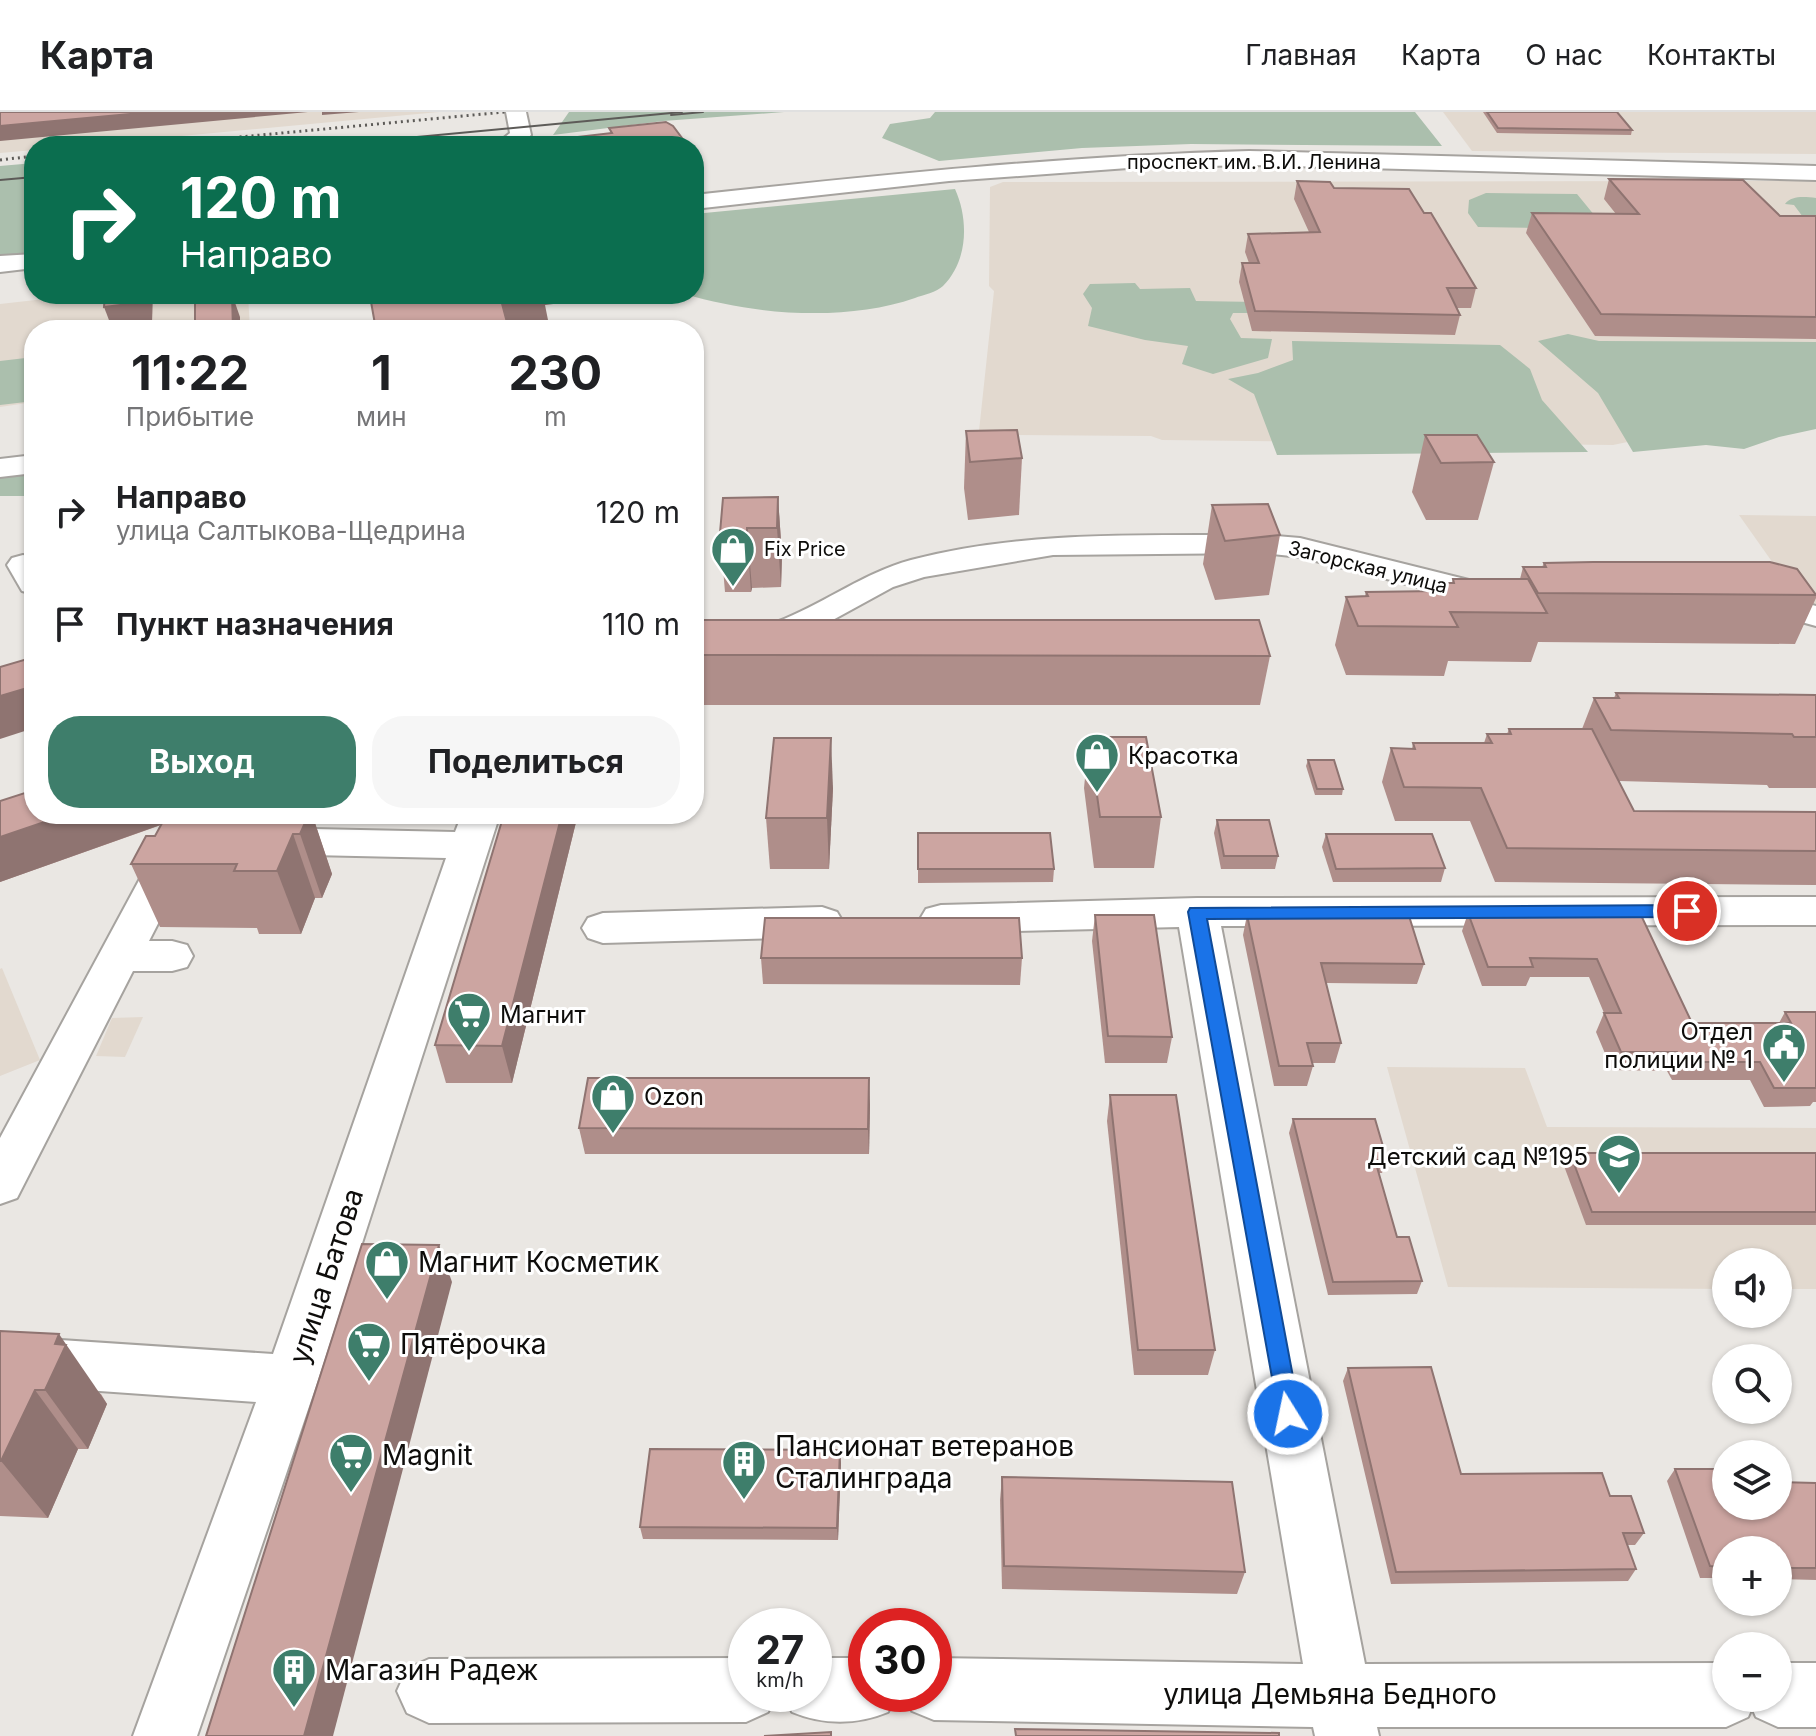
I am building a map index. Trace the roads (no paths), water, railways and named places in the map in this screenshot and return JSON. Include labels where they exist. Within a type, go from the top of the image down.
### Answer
[{"type":"main road","name":"проспект им. В.И. Ленина","points":[[704,192],[1023,160],[1215,153],[1816,164]]},
{"type":"main road","name":"проспект им. В.И. Ленина","points":[[704,201],[949,174],[1128,161],[1249,158],[1816,173]]},
{"type":"main road","points":[[0,264],[24,262]]},
{"type":"main road","points":[[0,276],[24,273]]},
{"type":"street","points":[[516,112],[519,136]]},
{"type":"street","points":[[0,468],[24,465]]},
{"type":"street","name":"Загорская улица","points":[[704,640],[767,636],[797,626],[881,580],[919,568],[1053,546],[1263,544],[1300,548],[1461,590],[1523,599]]},
{"type":"street","points":[[1730,596],[1746,596],[1816,616]]},
{"type":"street","points":[[0,1184],[18,1125],[119,956],[170,860],[217,843],[476,830]]},
{"type":"street","name":"улица Батова","points":[[165,1736],[291,1380],[476,830]]},
{"type":"street","points":[[900,920],[1197,912],[1816,911]]},
{"type":"street","points":[[1197,912],[1343,1716]]},
{"type":"street","points":[[603,928],[853,921]]},
{"type":"street","points":[[119,956],[172,956]]},
{"type":"street","points":[[0,1360],[291,1380]]},
{"type":"street","points":[[429,1691],[728,1690]]},
{"type":"street","name":"улица Демьяна Бедного","points":[[952,1690],[1343,1716],[1712,1696]]},
{"type":"street","points":[[1792,1695],[1816,1695]]},
{"type":"tram line","points":[[427,136],[682,112]]},
{"type":"tram line","points":[[671,115],[703,112]]},
{"type":"tram line","points":[[0,180],[24,178]]},
{"type":"railway","points":[[250,136],[505,112]]},
{"type":"railway","points":[[0,160],[24,157]]},
{"type":"place","name":"Fix Price","points":[[733,588]]},
{"type":"place","name":"Красотка","points":[[1097,794]]},
{"type":"place","name":"Магнит","points":[[469,1053]]},
{"type":"place","name":"Отдел полиции № 1","points":[[1784,1084]]},
{"type":"place","name":"Ozon","points":[[613,1135]]},
{"type":"place","name":"Детский сад №195","points":[[1619,1195]]},
{"type":"place","name":"Магнит Косметик","points":[[387,1301]]},
{"type":"place","name":"Пятёрочка","points":[[369,1383]]},
{"type":"place","name":"Magnit","points":[[351,1494]]},
{"type":"place","name":"Пансионат ветеранов Сталинграда","points":[[744,1501]]},
{"type":"place","name":"Магазин Радеж","points":[[294,1709]]}]
